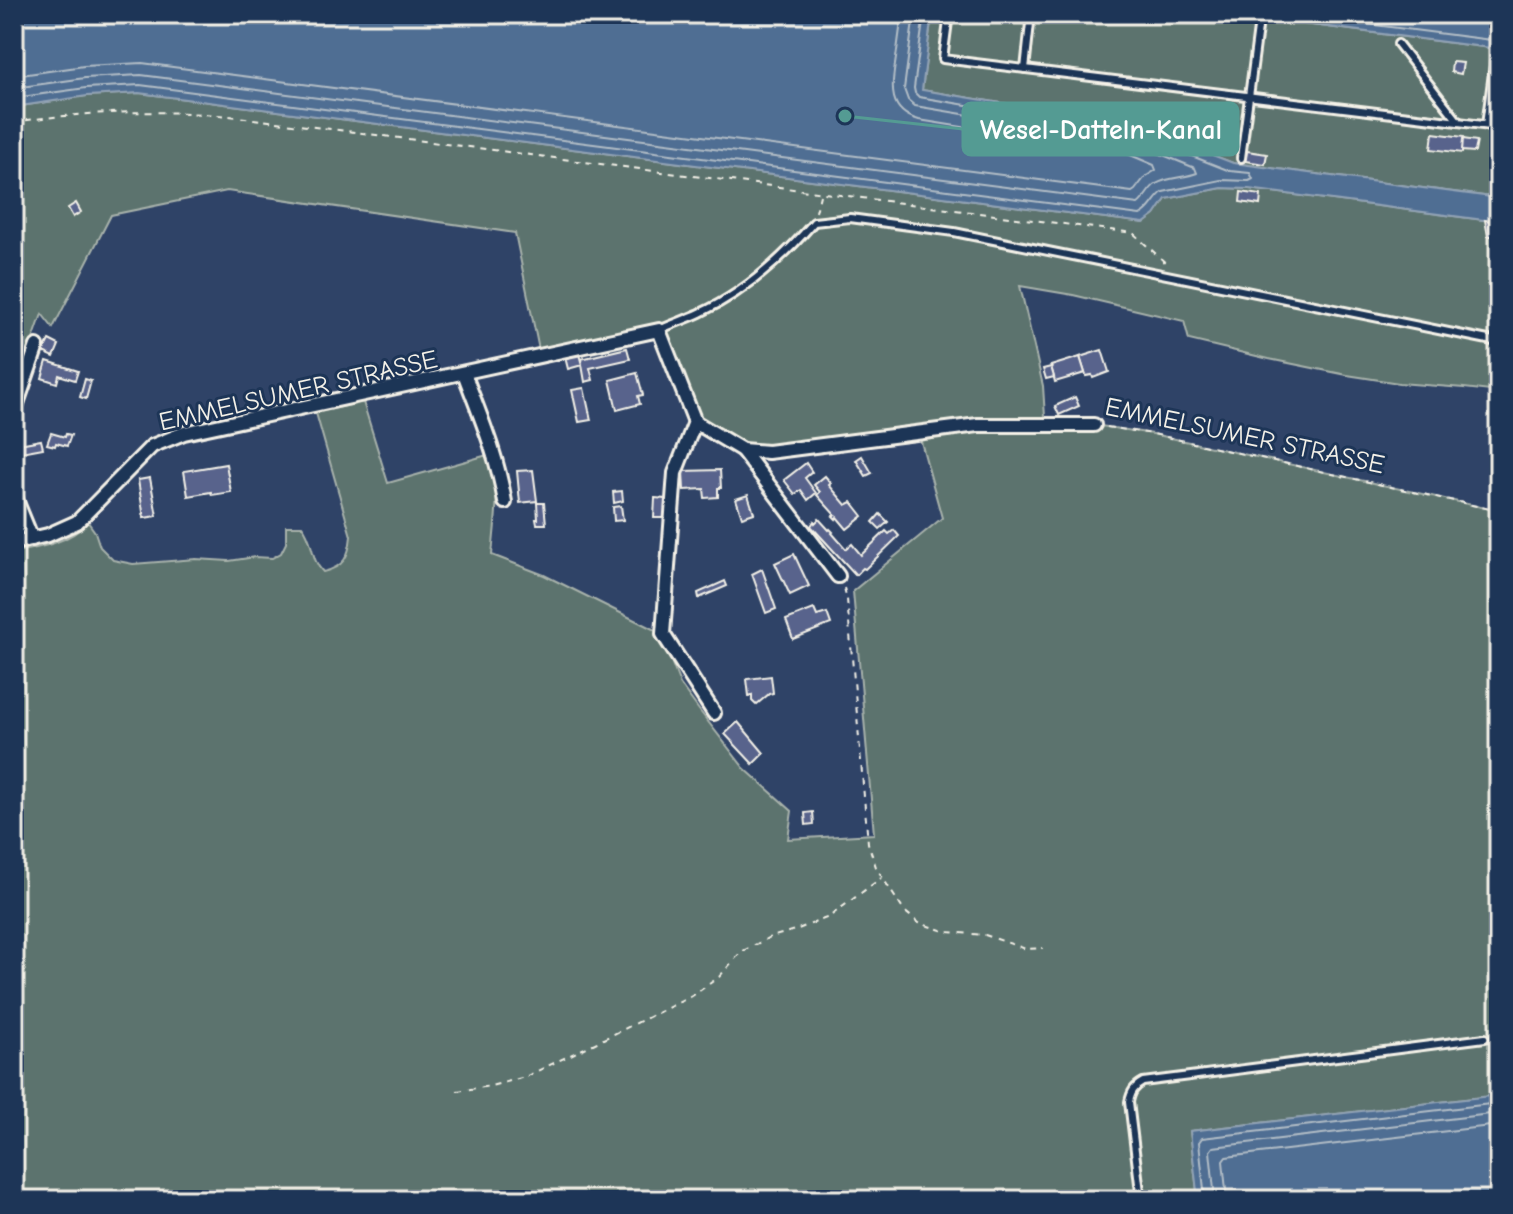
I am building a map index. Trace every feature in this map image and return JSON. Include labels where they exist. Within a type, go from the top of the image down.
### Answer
[{"type":"street","name":"EMMELSUMER STRASSE","points":[[14,543],[48,535],[77,522],[152,446],[184,433],[659,330]]},
{"type":"street","points":[[659,330],[695,422],[742,450],[838,576]]},
{"type":"street","points":[[14,412],[37,346]]},
{"type":"street","name":"EMMELSUMER STRASSE","points":[[464,373],[493,447],[505,502]]},
{"type":"street","points":[[695,422],[675,473],[663,634],[714,713]]},
{"type":"street","name":"EMMELSUMER STRASSE","points":[[742,450],[768,452],[978,425],[1094,425]]},
{"type":"street","points":[[14,495],[32,539]]},
{"type":"lane","points":[[949,14],[943,59],[1499,127]]},
{"type":"lane","points":[[1025,69],[1031,14]]},
{"type":"lane","points":[[1241,158],[1258,28]]},
{"type":"lane","points":[[1398,44],[1458,121]]},
{"type":"lane","points":[[1486,125],[1495,58]]},
{"type":"lane","points":[[659,330],[703,312],[747,285],[792,248],[814,222],[850,218],[954,232],[1498,342],[1499,338]]},
{"type":"lane","points":[[1141,1200],[1129,1102],[1136,1085],[1485,1038]]},
{"type":"path","points":[[14,122],[97,113],[209,114],[1133,233],[1181,277]]},
{"type":"path","points":[[814,222],[820,194]]},
{"type":"path","name":"EMMELSUMER STRASSE","points":[[1094,425],[1153,434],[1499,511]]},
{"type":"path","points":[[838,576],[847,599],[868,843],[876,867],[904,911],[919,923],[947,932],[985,935],[1026,949],[1043,948]]},
{"type":"path","points":[[457,1091],[525,1077],[692,996],[719,977],[741,952],[768,938],[829,917],[882,877]]},
{"type":"green space","points":[[932,14],[1227,14],[1499,49],[1499,198],[1233,163],[1135,125],[922,90]]},
{"type":"green space","points":[[139,93],[1144,223],[1155,215],[1166,199],[1222,188],[1499,222],[1499,392],[1399,383],[1269,359],[1189,340],[1184,321],[1020,286],[1043,386],[1045,417],[986,420],[772,446],[747,445],[727,439],[699,414],[681,379],[663,323],[539,350],[515,233],[227,191],[111,215],[53,328],[42,314],[14,394],[14,107],[87,96]]},
{"type":"green space","points":[[363,402],[388,483],[491,454],[497,492],[492,555],[544,575],[663,634],[680,684],[744,768],[792,811],[788,839],[874,834],[853,591],[942,518],[920,438],[977,431],[1051,432],[1094,425],[1153,434],[1499,511],[1499,1095],[1190,1131],[1198,1200],[14,1200],[14,552],[64,539],[88,522],[100,547],[113,560],[133,564],[272,558],[281,553],[286,543],[286,526],[302,526],[319,567],[323,572],[330,570],[344,560],[351,536],[316,413]]},
{"type":"water","points":[[14,14],[932,14],[922,90],[1135,125],[1233,163],[1499,198],[1499,222],[1222,188],[1166,199],[1155,215],[1144,223],[139,93],[87,96],[14,107]]},
{"type":"water","points":[[1227,14],[1431,14],[1499,23],[1499,49]]},
{"type":"water","points":[[1499,1095],[1499,1200],[1198,1200],[1190,1131]]},
{"type":"building","points":[[1082,14],[1094,16],[1093,22],[1082,20]]},
{"type":"building","points":[[1452,62],[1463,63],[1461,74],[1451,72]]},
{"type":"building","points":[[1433,133],[1464,137],[1462,153],[1431,149]]},
{"type":"building","points":[[1463,139],[1477,141],[1475,152],[1462,151]]},
{"type":"building","points":[[1247,151],[1267,154],[1265,164],[1245,161]]},
{"type":"building","points":[[1241,192],[1261,195],[1260,205],[1240,202]]},
{"type":"building","points":[[76,203],[81,212],[73,217],[68,208]]},
{"type":"building","points":[[1485,220],[1498,222],[1492,236],[1488,236]]},
{"type":"building","points":[[49,340],[59,345],[54,357],[43,352]]},
{"type":"building","points":[[627,348],[630,359],[590,368],[593,380],[585,382],[581,359]]},
{"type":"building","points":[[1102,350],[1109,372],[1093,378],[1092,375],[1086,376],[1080,357]]},
{"type":"building","points":[[579,354],[582,365],[568,369],[565,357]]},
{"type":"building","points":[[1080,357],[1085,373],[1055,382],[1051,366]]},
{"type":"building","points":[[47,361],[78,371],[75,380],[59,375],[57,383],[42,378]]},
{"type":"building","points":[[1051,367],[1054,377],[1046,379],[1043,369]]},
{"type":"building","points":[[637,373],[643,395],[638,396],[640,404],[617,410],[610,380]]},
{"type":"building","points":[[85,379],[91,381],[86,399],[80,397]]},
{"type":"building","points":[[584,388],[591,420],[579,422],[572,390]]},
{"type":"building","points":[[1075,397],[1079,406],[1059,415],[1055,406]]},
{"type":"building","points":[[51,433],[65,437],[66,434],[71,435],[67,446],[47,444]]},
{"type":"building","points":[[41,440],[43,448],[21,452],[19,444]]},
{"type":"building","points":[[862,456],[872,473],[866,476],[856,460]]},
{"type":"building","points":[[806,463],[812,472],[805,478],[816,493],[808,500],[801,490],[795,494],[784,480]]},
{"type":"building","points":[[226,464],[231,492],[188,496],[184,471]]},
{"type":"building","points":[[533,470],[537,501],[520,503],[517,471]]},
{"type":"building","points":[[720,470],[718,497],[705,498],[704,489],[684,490],[683,471]]},
{"type":"building","points":[[825,476],[846,505],[852,502],[863,516],[847,529],[817,495],[820,492],[814,485]]},
{"type":"building","points":[[150,478],[157,516],[144,518],[138,480]]},
{"type":"building","points":[[622,491],[623,501],[614,503],[613,492]]},
{"type":"building","points":[[748,495],[754,513],[742,517],[736,499]]},
{"type":"building","points":[[655,498],[665,499],[665,518],[654,518]]},
{"type":"building","points":[[537,503],[544,503],[546,524],[537,524]]},
{"type":"building","points":[[621,506],[623,520],[614,521],[613,507]]},
{"type":"building","points":[[880,514],[888,522],[880,529],[873,522]]},
{"type":"building","points":[[819,519],[846,549],[852,544],[861,555],[886,531],[889,534],[894,530],[899,536],[856,575],[811,526]]},
{"type":"building","points":[[794,554],[809,586],[790,595],[775,563]]},
{"type":"building","points":[[762,569],[776,609],[766,613],[752,574]]},
{"type":"building","points":[[725,581],[727,586],[699,598],[698,593]]},
{"type":"building","points":[[814,609],[817,616],[827,613],[831,624],[793,639],[786,620]]},
{"type":"building","points":[[771,676],[773,693],[756,705],[752,695],[749,696],[747,679]]},
{"type":"building","points":[[738,722],[764,753],[753,764],[725,734]]},
{"type":"building","points":[[813,812],[814,824],[806,825],[805,813]]},
{"type":"place","name":"Wesel-Datteln-Kanal","points":[[845,116]]}]
